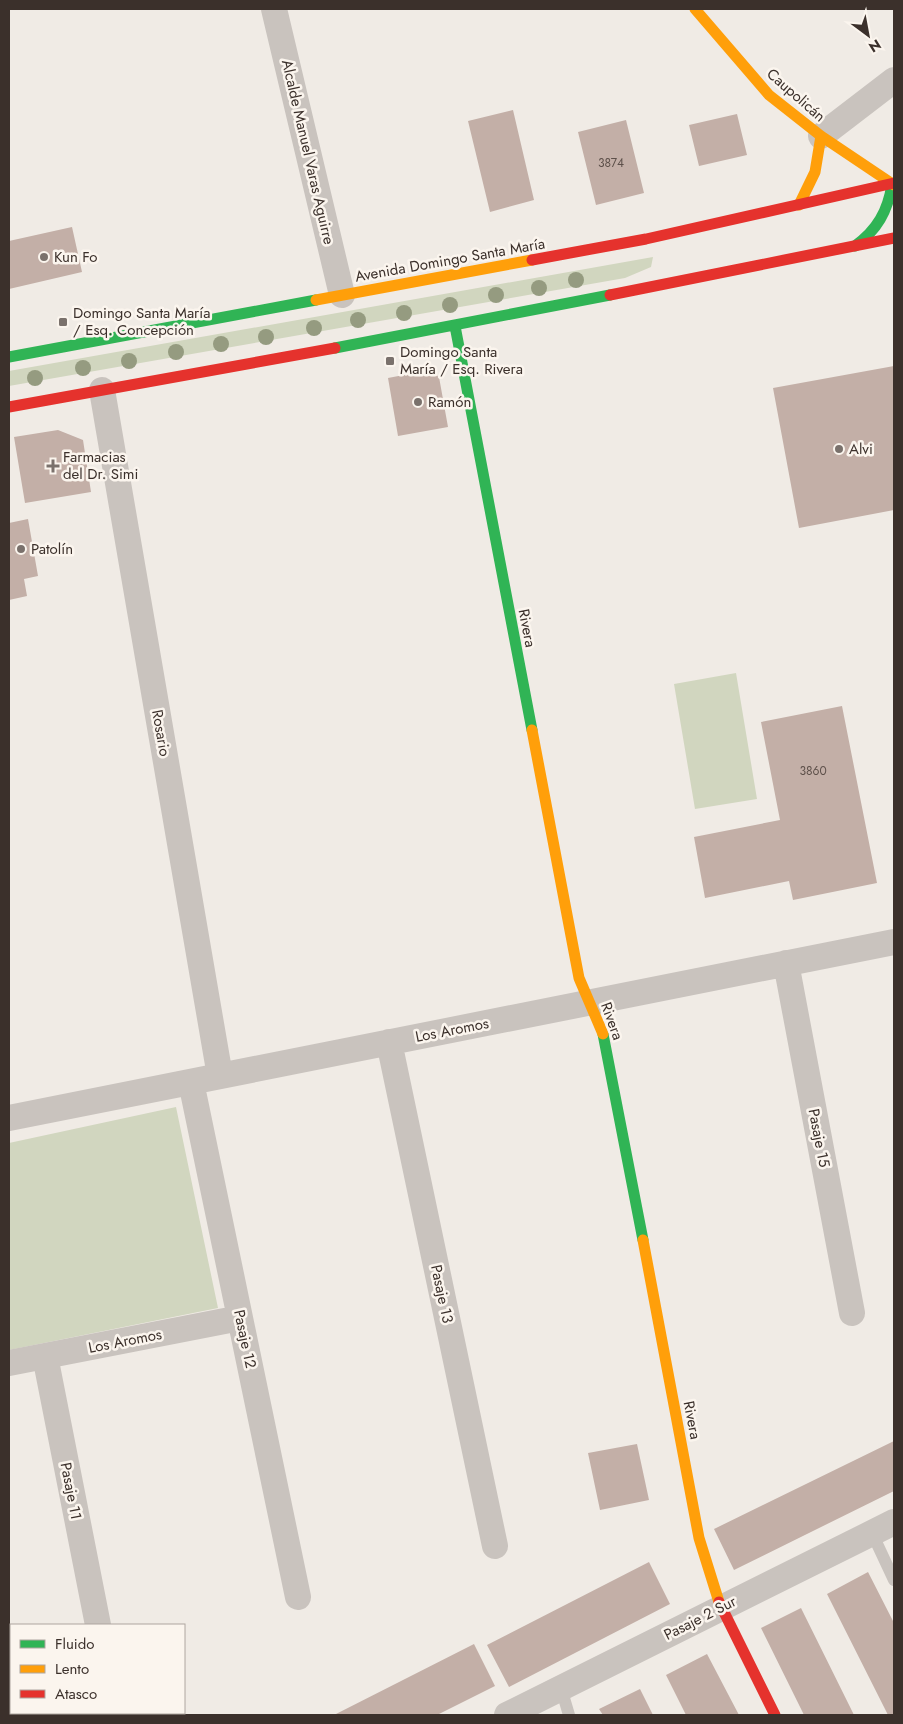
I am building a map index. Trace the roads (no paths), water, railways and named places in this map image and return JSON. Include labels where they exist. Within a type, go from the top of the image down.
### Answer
[{"type":"main road","name":"Caupolicán","points":[[695,9],[769,95],[821,136],[894,184]]},
{"type":"main road","points":[[799,205],[810,187],[819,166],[821,136]]},
{"type":"main road","name":"Avenida Domingo Santa María","points":[[9,358],[342,294],[646,239],[894,184]]},
{"type":"main road","points":[[855,246],[865,240],[881,220],[887,209],[894,184]]},
{"type":"main road","points":[[9,407],[454,326],[894,238]]},
{"type":"main road","name":"Rivera","points":[[454,326],[580,978],[601,1026],[606,1045],[699,1538],[709,1576],[721,1608],[774,1715]]},
{"type":"street","name":"Alcalde Manuel Varas Aguirre","points":[[274,9],[342,294]]},
{"type":"street","points":[[821,136],[894,80]]},
{"type":"street","name":"Rosario","points":[[102,390],[220,1076]]},
{"type":"street","name":"Los Aromos","points":[[9,1118],[894,942]]},
{"type":"street","name":"Pasaje 15","points":[[786,964],[852,1312]]},
{"type":"street","name":"Pasaje 13","points":[[389,1042],[495,1546]]},
{"type":"street","name":"Pasaje 12","points":[[191,1082],[298,1597]]},
{"type":"street","name":"Los Aromos","points":[[9,1364],[240,1318]]},
{"type":"street","name":"Pasaje 11","points":[[45,1356],[98,1624]]},
{"type":"street","name":"Pasaje 2 Sur","points":[[507,1715],[883,1528]]},
{"type":"lane","points":[[883,1528],[894,1580]]},
{"type":"lane","points":[[562,1688],[569,1715]]},
{"type":"place","name":"Kun Fo","points":[[44,257]]},
{"type":"place","name":"Domingo Santa María / Esq. Concepción","points":[[63,322]]},
{"type":"place","name":"Domingo Santa María / Esq. Rivera","points":[[390,361]]},
{"type":"place","name":"Ramón","points":[[418,402]]},
{"type":"place","name":"Alvi","points":[[839,449]]},
{"type":"place","name":"Farmacias del Dr. Simi","points":[[53,466]]},
{"type":"place","name":"Patolín","points":[[21,549]]}]
